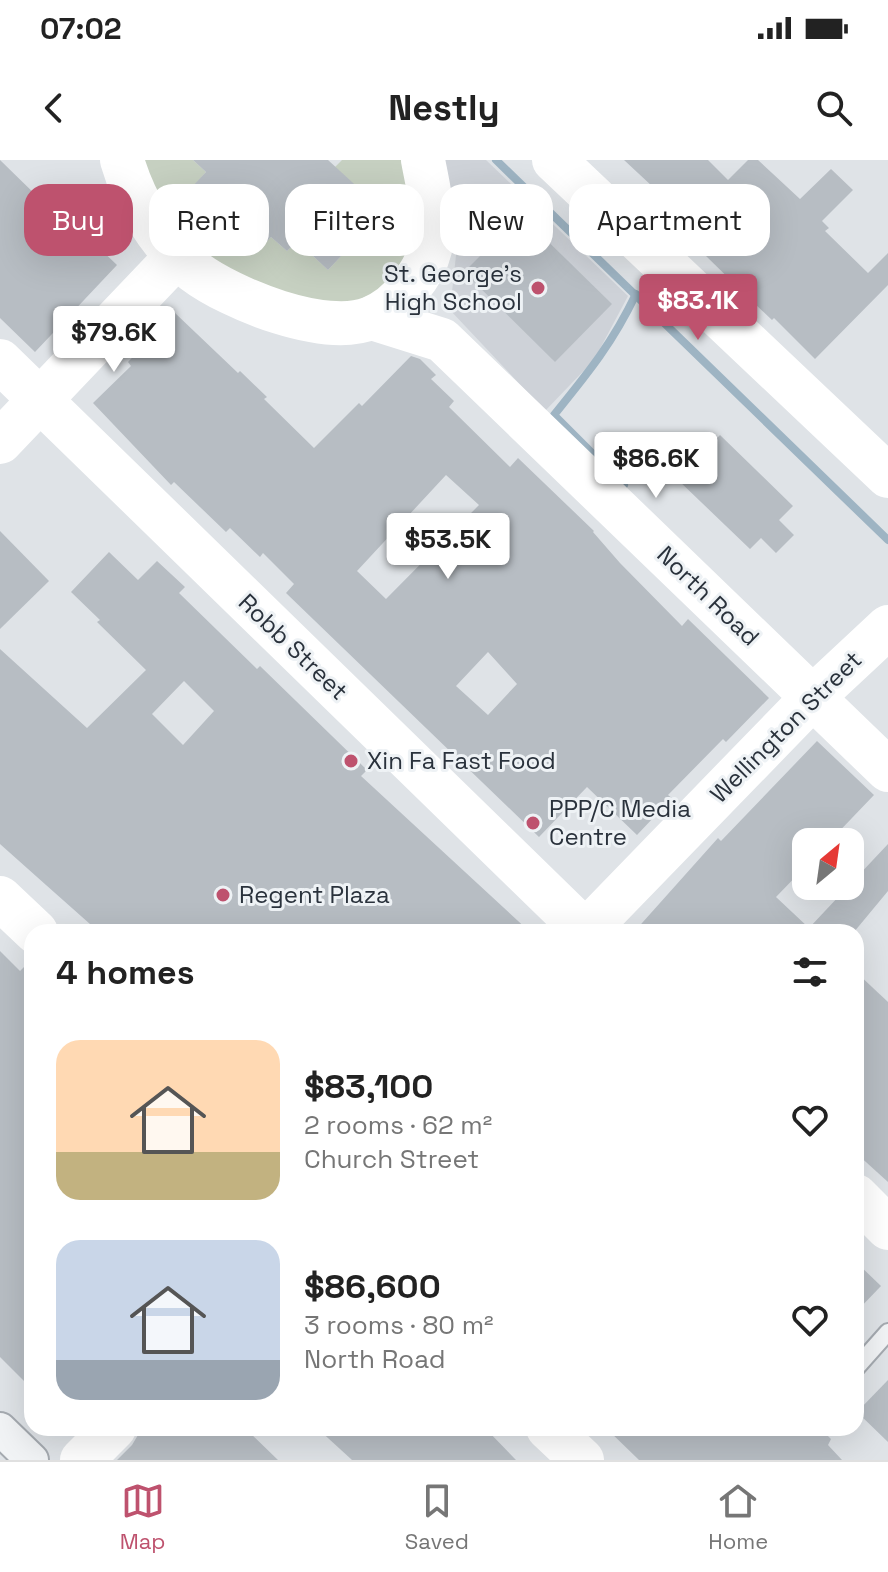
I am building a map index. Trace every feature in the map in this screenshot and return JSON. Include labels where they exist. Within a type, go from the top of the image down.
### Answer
[{"type":"street","points":[[122,160],[127,178],[149,219]]},
{"type":"street","points":[[0,442],[177,256],[195,272],[242,301],[320,321],[351,323],[372,318],[399,300],[426,264],[431,244],[430,194],[423,160]]},
{"type":"street","points":[[554,160],[888,476]]},
{"type":"street","name":"North Road","points":[[372,318],[442,340],[888,770]]},
{"type":"street","name":"Robb Street","points":[[0,361],[578,924]]},
{"type":"street","name":"Wellington Street","points":[[594,924],[813,697],[888,627]]},
{"type":"street","points":[[0,898],[28,924]]},
{"type":"street","points":[[864,1204],[888,1228]]},
{"type":"street","points":[[0,1429],[32,1460]]},
{"type":"street","points":[[82,1460],[106,1436]]},
{"type":"street","points":[[556,1436],[582,1460]]},
{"type":"lane","points":[[864,1359],[888,1332]]},
{"type":"shaded area","points":[[441,160],[486,160],[511,184],[447,184]]},
{"type":"shaded area","points":[[553,224],[569,239],[569,256],[586,256],[628,296],[594,360],[545,411],[450,310],[456,256],[553,256]]},
{"type":"green space","points":[[135,160],[193,160],[206,172],[195,184],[150,184]]},
{"type":"green space","points":[[342,160],[401,160],[406,184],[353,184],[335,167]]},
{"type":"green space","points":[[271,237],[285,249],[285,256],[313,256],[328,270],[341,256],[407,256],[386,296],[329,311],[196,256],[269,256]]},
{"type":"building","points":[[0,160],[25,184],[24,256],[108,256],[117,265],[35,352],[0,318]]},
{"type":"building","points":[[193,160],[328,160],[354,184],[285,184],[285,249],[271,237],[269,239],[269,184],[195,184],[206,172]]},
{"type":"building","points":[[624,160],[708,160],[728,180],[748,160],[758,160],[800,199],[831,169],[853,190],[822,221],[829,228],[825,231],[868,273],[888,253],[888,285],[815,359],[706,256],[770,256],[770,184],[650,184]]},
{"type":"building","name":"St. George's High School","points":[[553,246],[612,304],[555,362],[464,272],[480,256],[553,256]]},
{"type":"building","points":[[313,256],[341,256],[328,270]]},
{"type":"building","points":[[175,313],[267,397],[264,399],[314,448],[359,403],[362,406],[411,356],[420,359],[436,375],[431,379],[454,401],[449,407],[510,467],[518,458],[594,531],[620,563],[682,626],[688,619],[769,698],[668,795],[672,798],[637,835],[587,787],[539,837],[286,593],[294,584],[263,553],[260,557],[230,528],[226,532],[174,482],[171,485],[93,403],[131,366],[128,362]],"holes":[[[446,475],[479,505],[386,599],[357,571]],[[488,652],[517,684],[488,715],[456,686]]]},
{"type":"building","points":[[720,435],[793,506],[779,520],[794,535],[776,553],[761,538],[750,549],[677,479]]},
{"type":"building","points":[[0,531],[49,581],[0,629]]},
{"type":"building","points":[[109,552],[138,580],[157,561],[185,587],[179,593],[367,770],[361,776],[521,924],[90,924],[0,844],[0,649],[87,728],[146,670],[97,622],[100,620],[71,592]],"holes":[[[184,681],[214,711],[183,745],[152,714]]]},
{"type":"building","points":[[817,741],[874,795],[842,828],[792,828],[792,880],[776,897],[805,924],[641,924],[718,838],[721,841]]},
{"type":"building","points":[[888,844],[888,891],[861,924],[813,924],[835,900],[864,900],[864,870]]},
{"type":"building","points":[[0,951],[20,971],[24,967],[24,1381],[0,1357]]},
{"type":"building","points":[[864,980],[888,1002],[888,1182],[864,1160]]},
{"type":"building","points":[[864,1270],[881,1286],[864,1304]]},
{"type":"building","points":[[888,1380],[888,1442],[864,1419],[864,1405]]},
{"type":"building","points":[[137,1436],[253,1436],[278,1460],[117,1460]]},
{"type":"building","points":[[326,1436],[493,1436],[516,1460],[352,1460]]},
{"type":"building","points":[[614,1436],[828,1436],[831,1439],[828,1445],[842,1460],[639,1460]]},
{"type":"waterway","points":[[496,160],[888,540]]},
{"type":"waterway","points":[[624,485],[554,415],[608,343],[636,294]]},
{"type":"place","name":"St. George's High School","points":[[538,288]]},
{"type":"place","name":"Xin Fa Fast Food","points":[[351,761]]},
{"type":"place","name":"PPP/C Media Centre","points":[[533,823]]},
{"type":"place","name":"Regent Plaza","points":[[223,895]]}]
